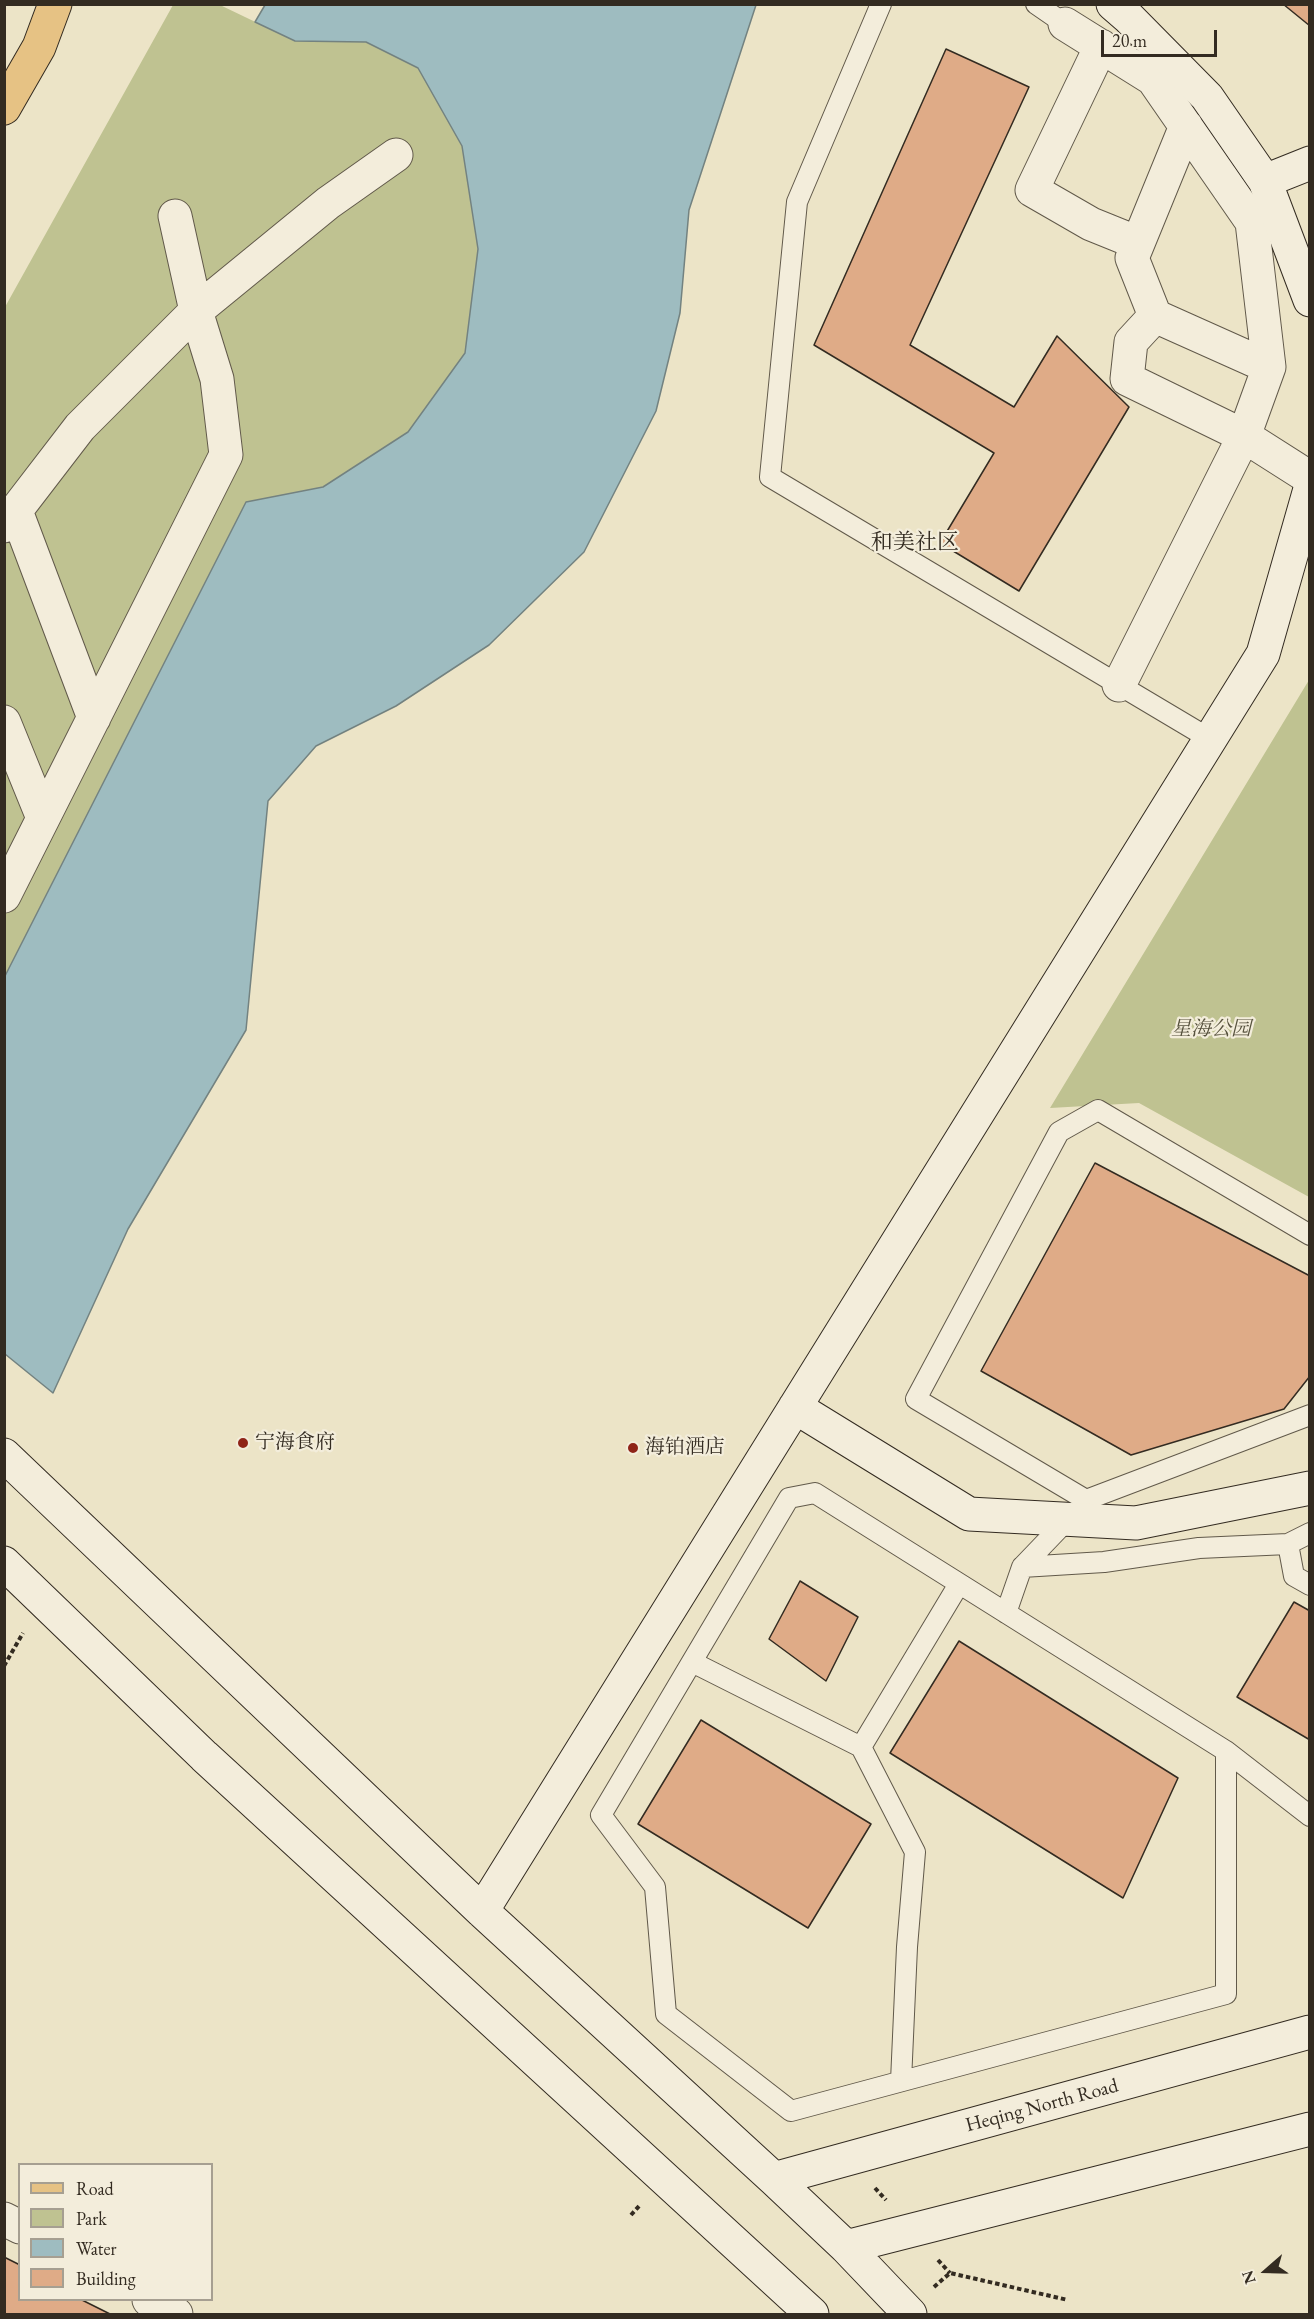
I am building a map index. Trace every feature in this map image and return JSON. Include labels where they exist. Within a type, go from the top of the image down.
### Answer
[{"type":"main road","points":[[4,108],[39,46],[55,4]]},
{"type":"street","points":[[1113,4],[1207,97],[1265,181],[1310,300]]},
{"type":"street","points":[[1065,24],[1154,79],[1252,222],[1269,367],[1244,436],[1119,685]]},
{"type":"street","points":[[1101,46],[1032,190],[1091,224],[1138,243]]},
{"type":"street","points":[[1186,126],[1132,258],[1155,315],[1269,367]]},
{"type":"street","points":[[94,718],[10,518],[80,427],[196,311],[328,203],[396,155]]},
{"type":"street","points":[[1265,181],[1310,163]]},
{"type":"street","points":[[4,896],[226,455],[217,379],[196,311],[174,216]]},
{"type":"street","points":[[1155,315],[1131,342],[1127,379],[1244,436],[1310,478]]},
{"type":"street","points":[[482,1911],[1263,654],[1310,489]]},
{"type":"street","points":[[4,722],[43,818]]},
{"type":"street","points":[[795,1407],[969,1514],[1077,1510],[1136,1523],[1310,1488]]},
{"type":"street","points":[[4,1455],[482,1911],[846,2247],[909,2313]]},
{"type":"street","points":[[4,1563],[212,1764],[812,2314]]},
{"type":"street","name":"Heqing North Road","points":[[774,2180],[1310,2031]]},
{"type":"street","points":[[846,2247],[1310,2129]]},
{"type":"street","points":[[4,2219],[18,2226]]},
{"type":"street","points":[[151,2301],[176,2314]]},
{"type":"lane","points":[[881,4],[797,202],[770,477],[1210,739]]},
{"type":"lane","points":[[1036,4],[1065,24]]},
{"type":"lane","points":[[1077,1510],[916,1399],[1059,1132],[1098,1110],[1310,1235]]},
{"type":"lane","points":[[1006,1613],[1022,1567],[1077,1510],[1310,1415]]},
{"type":"lane","points":[[1226,1751],[1226,1994],[791,2111],[666,2014],[656,1887],[602,1815],[789,1498],[815,1492],[1226,1751],[1310,1816]]},
{"type":"lane","points":[[1022,1567],[1104,1562],[1199,1548],[1288,1544],[1310,1533]]},
{"type":"lane","points":[[1288,1544],[1294,1576],[1310,1585]]},
{"type":"lane","points":[[861,1747],[959,1584]]},
{"type":"lane","points":[[692,1662],[861,1747],[915,1852],[907,1947],[901,2081]]},
{"type":"path","points":[[909,2313],[950,2273],[1068,2300]]},
{"type":"green space","points":[[173,5],[220,5],[295,41],[353,35],[418,67],[462,146],[478,249],[465,354],[408,432],[323,487],[246,502],[5,976],[5,307]]},
{"type":"green space","name":"星海公园","points":[[1309,680],[1309,1197],[1139,1103],[1050,1108]]},
{"type":"water","points":[[265,5],[756,5],[689,210],[680,313],[656,411],[584,552],[489,645],[396,706],[316,746],[268,801],[246,1030],[128,1229],[53,1393],[5,1354],[5,976],[246,502],[323,487],[408,432],[465,353],[478,249],[462,146],[418,68],[366,42],[295,41],[255,22]]},
{"type":"building","points":[[1283,4],[1310,4],[1310,26]]},
{"type":"building","points":[[946,49],[1029,87],[910,345],[1014,407],[1057,336],[1129,407],[1019,591],[940,543],[994,453],[814,345]]},
{"type":"building","points":[[1095,1163],[1310,1276],[1310,1376],[1284,1409],[1131,1455],[981,1371]]},
{"type":"building","points":[[800,1581],[858,1617],[826,1681],[769,1639]]},
{"type":"building","points":[[1294,1602],[1310,1611],[1310,1740],[1237,1697]]},
{"type":"building","points":[[959,1641],[1178,1778],[1123,1898],[890,1753]]},
{"type":"building","points":[[701,1720],[871,1824],[808,1928],[638,1824]]},
{"type":"building","points":[[4,2257],[18,2264],[18,2301],[84,2301],[110,2314],[4,2314]]},
{"type":"place","name":"宁海食府","points":[[243,1443]]},
{"type":"place","name":"海铂酒店","points":[[633,1448]]},
{"type":"district","name":"和美社区","points":[[915,543]]}]
